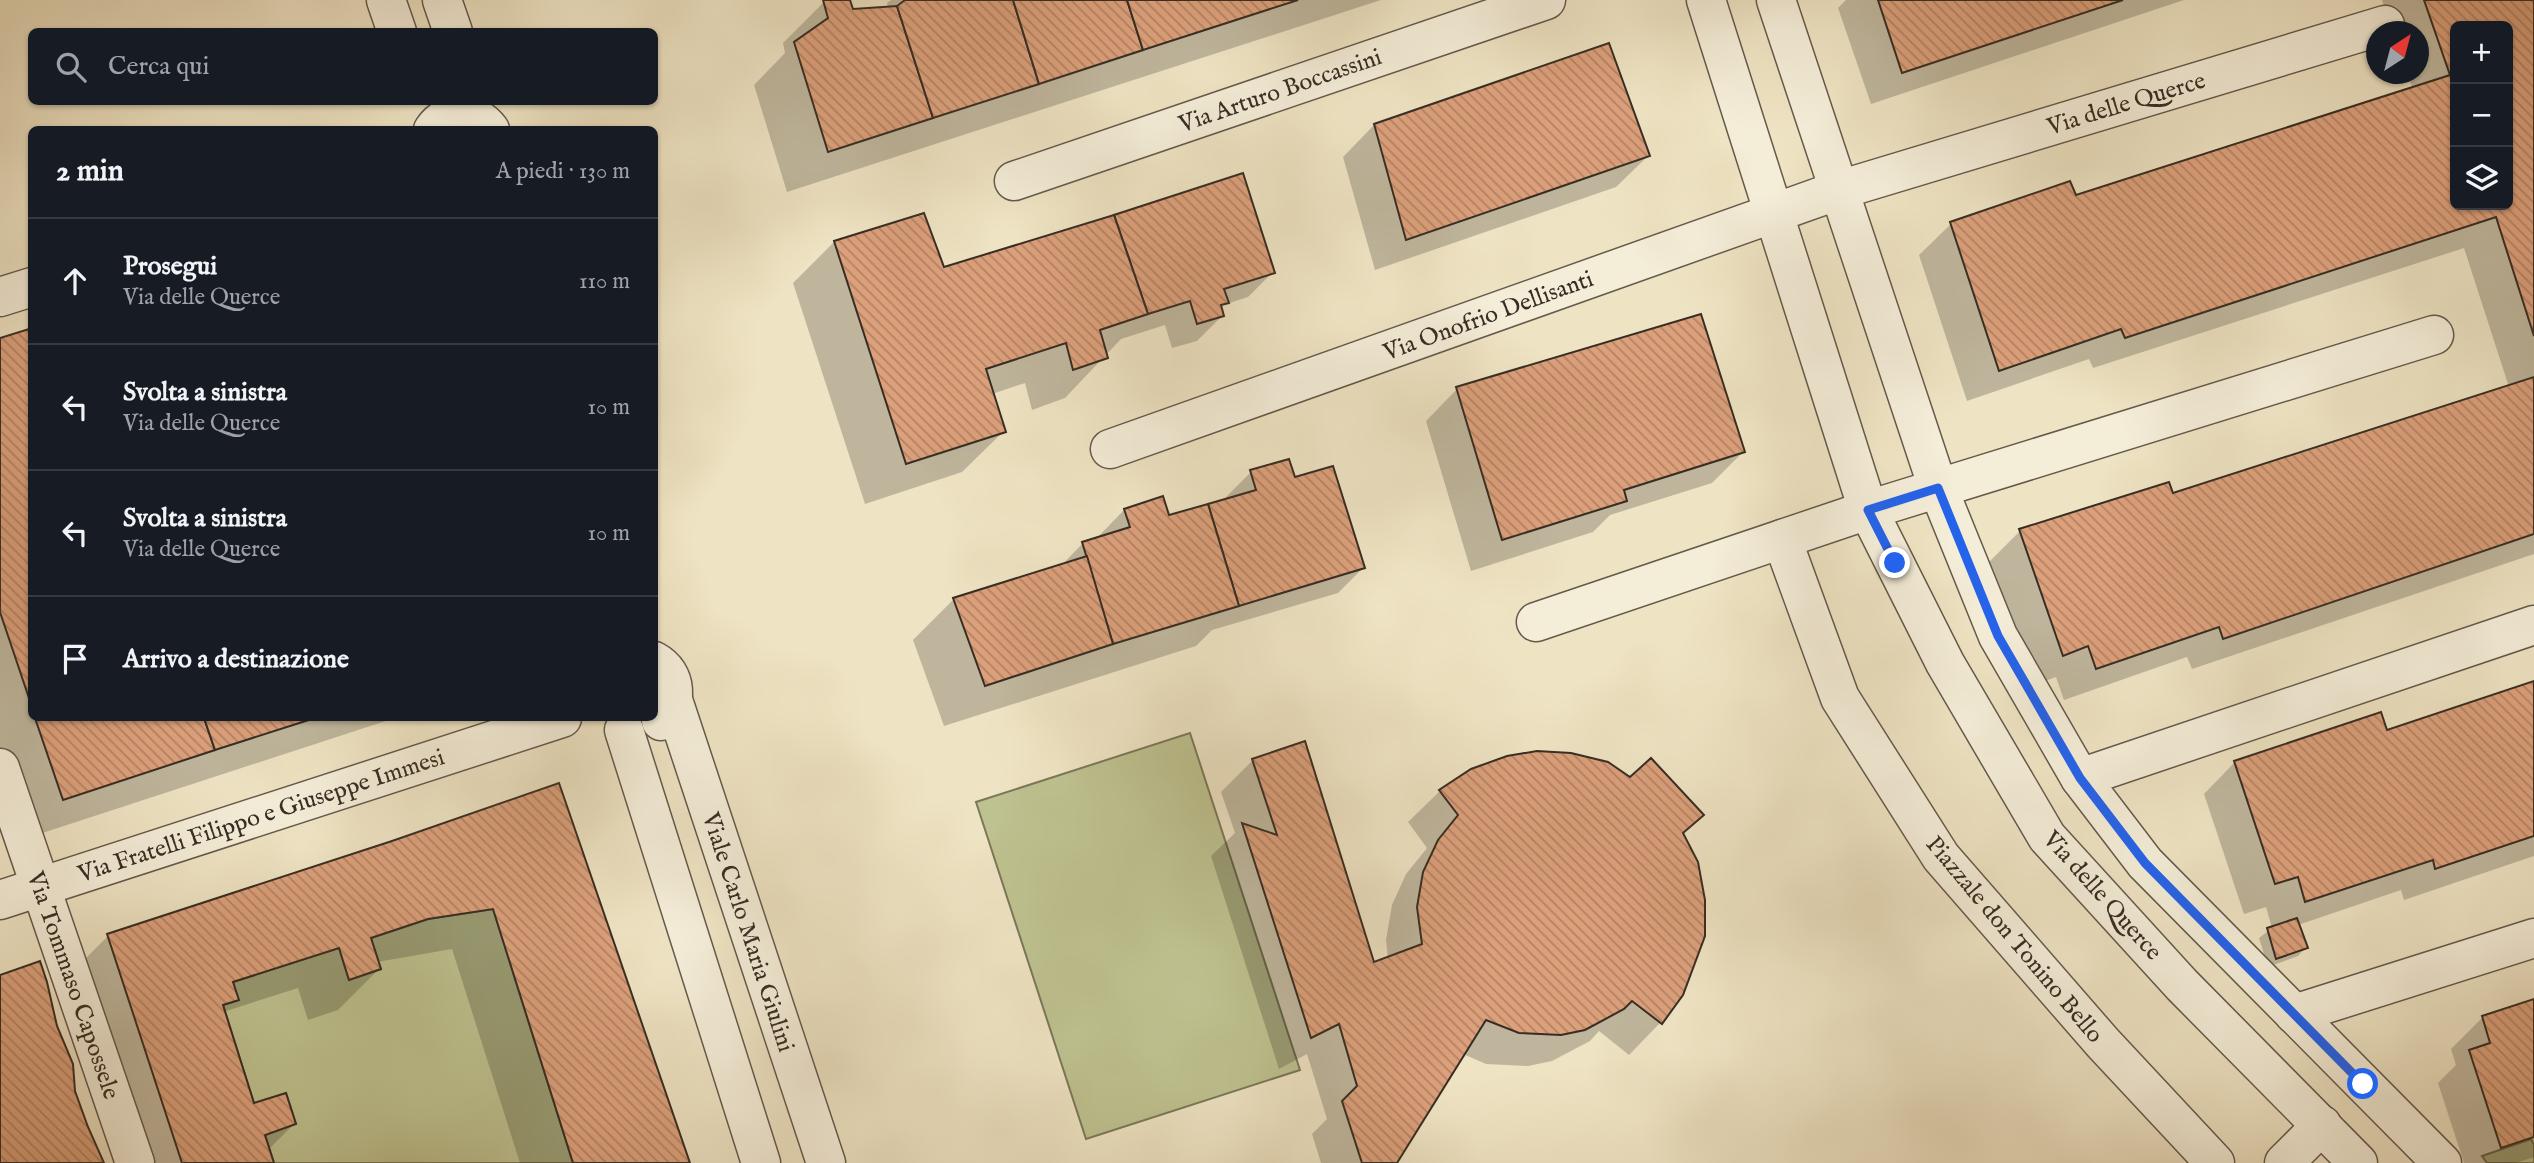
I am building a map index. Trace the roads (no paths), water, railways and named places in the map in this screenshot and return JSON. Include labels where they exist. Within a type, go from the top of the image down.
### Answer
[{"type":"street","points":[[386,0],[396,28]]},
{"type":"street","points":[[442,0],[452,28]]},
{"type":"street","name":"Via Arturo Boccassini","points":[[1014,181],[1546,0]]},
{"type":"street","name":"Via delle Querce","points":[[1706,0],[1868,510],[1945,663],[2047,837],[2182,985],[2358,1163]]},
{"type":"street","points":[[1776,0],[1853,185],[1938,488],[1998,636],[2080,778],[2145,863],[2442,1163]]},
{"type":"street","name":"Via delle Querce","points":[[1853,185],[2366,31]]},
{"type":"street","points":[[421,105],[429,126]]},
{"type":"street","points":[[435,126],[454,114],[484,118]]},
{"type":"street","name":"Via Onofrio Dellisanti","points":[[1110,449],[1853,185]]},
{"type":"street","points":[[0,297],[28,288]]},
{"type":"street","points":[[1536,622],[1868,510],[2434,335]]},
{"type":"street","name":"Piazzale don Tonino Bello","points":[[1782,539],[1840,698],[1941,857],[2103,1043],[2215,1163]]},
{"type":"street","points":[[2080,778],[2534,625]]},
{"type":"street","name":"Viale Carlo Maria Giulini","points":[[658,658],[673,687],[673,701],[826,1163]]},
{"type":"street","points":[[615,724],[636,732],[648,729],[660,723],[673,701]]},
{"type":"street","name":"Via Fratelli Filippo e Giuseppe Immesi","points":[[0,900],[553,721]]},
{"type":"street","points":[[615,724],[761,1163]]},
{"type":"street","name":"Via Tommaso Capossele","points":[[0,768],[135,1163]]},
{"type":"street","points":[[2294,1014],[2534,938]]},
{"type":"street","points":[[2284,1163],[2322,1125]]}]
